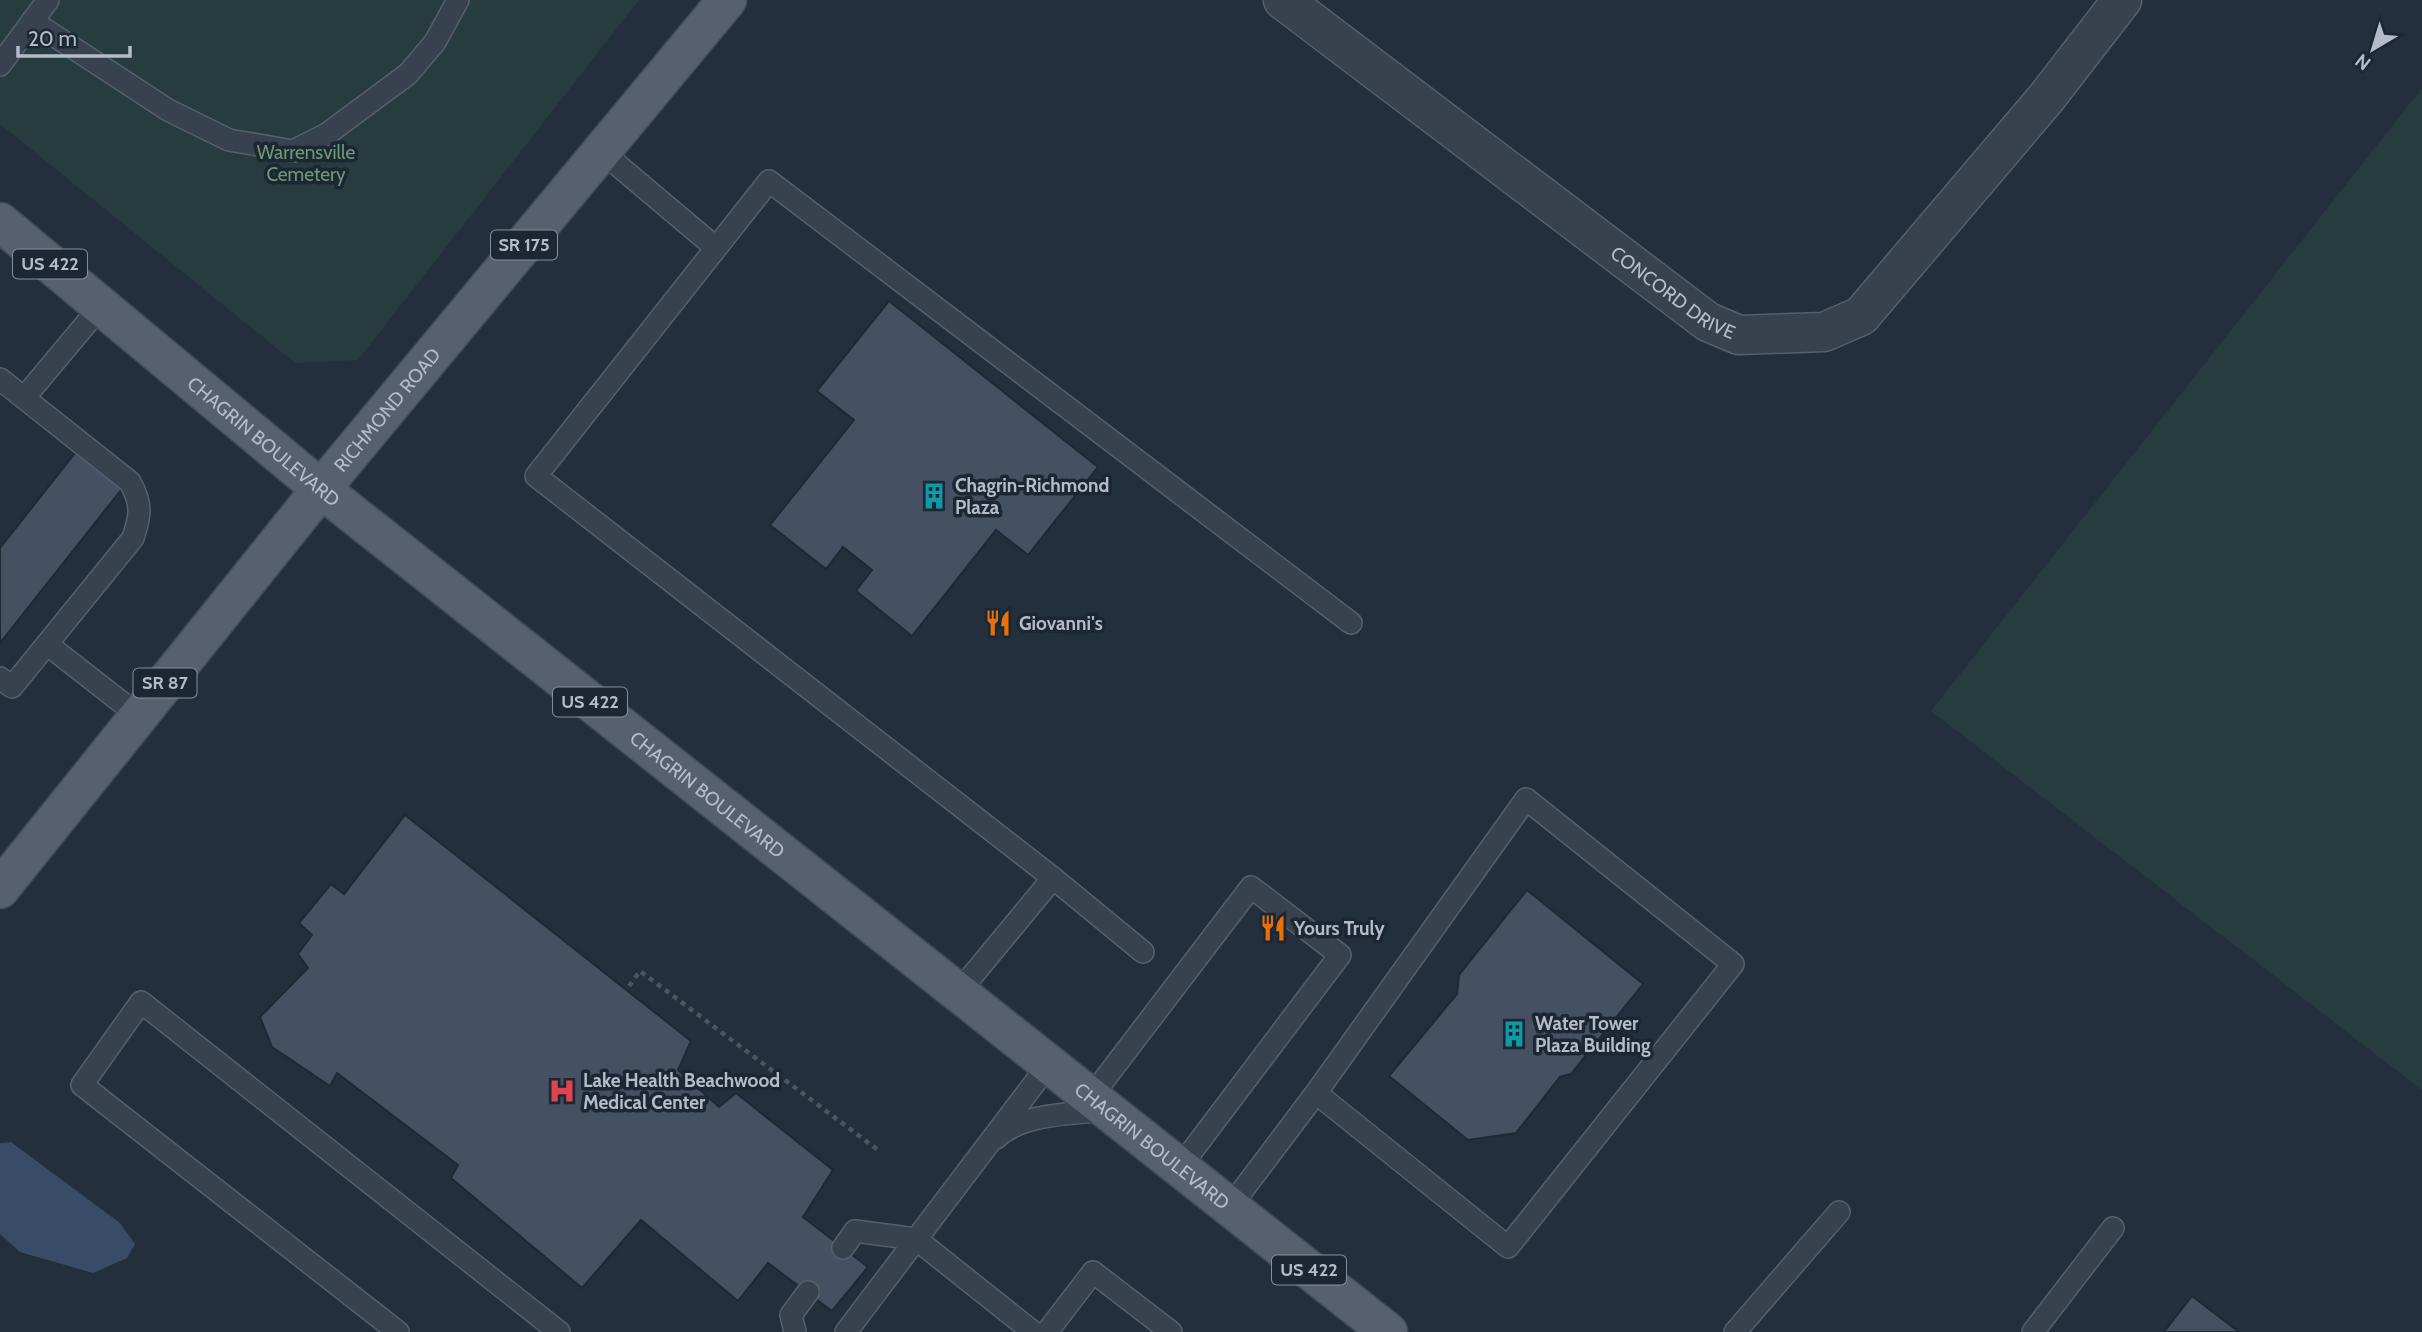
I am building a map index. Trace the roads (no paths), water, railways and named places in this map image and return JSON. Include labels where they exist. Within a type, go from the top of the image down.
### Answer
[{"type":"main road","name":"RICHMOND ROAD","points":[[3,879],[139,716],[321,489],[727,0]]},
{"type":"main road","name":"CHAGRIN BOULEVARD","points":[[0,222],[321,489],[1388,1332]]},
{"type":"street","name":"CONCORD DRIVE","points":[[1283,0],[1707,322],[1739,335],[1824,332],[1861,316],[2046,97],[2122,0]]},
{"type":"lane","points":[[0,65],[48,0]]},
{"type":"lane","points":[[32,21],[168,110],[229,140],[293,150],[327,134],[408,74],[435,42],[453,2]]},
{"type":"lane","points":[[601,152],[716,248]]},
{"type":"lane","points":[[1143,952],[1053,878],[536,476],[769,181],[1351,623]]},
{"type":"lane","points":[[24,398],[101,306]]},
{"type":"lane","points":[[0,379],[130,482],[140,500],[141,515],[133,538],[12,687],[0,678]]},
{"type":"lane","points":[[48,645],[139,716]]},
{"type":"lane","points":[[1230,1207],[1316,1093],[1526,799],[1733,964],[1507,1247],[1316,1093]]},
{"type":"lane","points":[[958,993],[1053,878]]},
{"type":"lane","points":[[984,1149],[1000,1134],[1015,1126],[1099,1104],[1251,887],[1340,955],[1180,1167]]},
{"type":"lane","points":[[398,1332],[82,1086],[141,1002],[559,1332]]},
{"type":"lane","points":[[846,1332],[1049,1065]]},
{"type":"lane","points":[[1735,1332],[1839,1212]]},
{"type":"lane","points":[[2033,1332],[2113,1228]]},
{"type":"lane","points":[[843,1248],[855,1231],[916,1240],[1033,1332]]},
{"type":"lane","points":[[1047,1332],[1093,1272],[1171,1332]]},
{"type":"lane","points":[[795,1332],[791,1315],[808,1292]]},
{"type":"water","points":[[11,1142],[120,1223],[135,1244],[127,1258],[93,1273],[20,1252],[0,1234],[0,1143]]},
{"type":"place","name":"Chagrin-Richmond Plaza","points":[[934,496]]},
{"type":"place","name":"Giovanni's","points":[[998,623]]},
{"type":"place","name":"Yours Truly","points":[[1273,928]]},
{"type":"place","name":"Water Tower Plaza Building","points":[[1514,1034]]},
{"type":"place","name":"Lake Health Beachwood Medical Center","points":[[562,1091]]},
{"type":"park label","name":"Warrensville Cemetery","points":[[306,163]]}]
